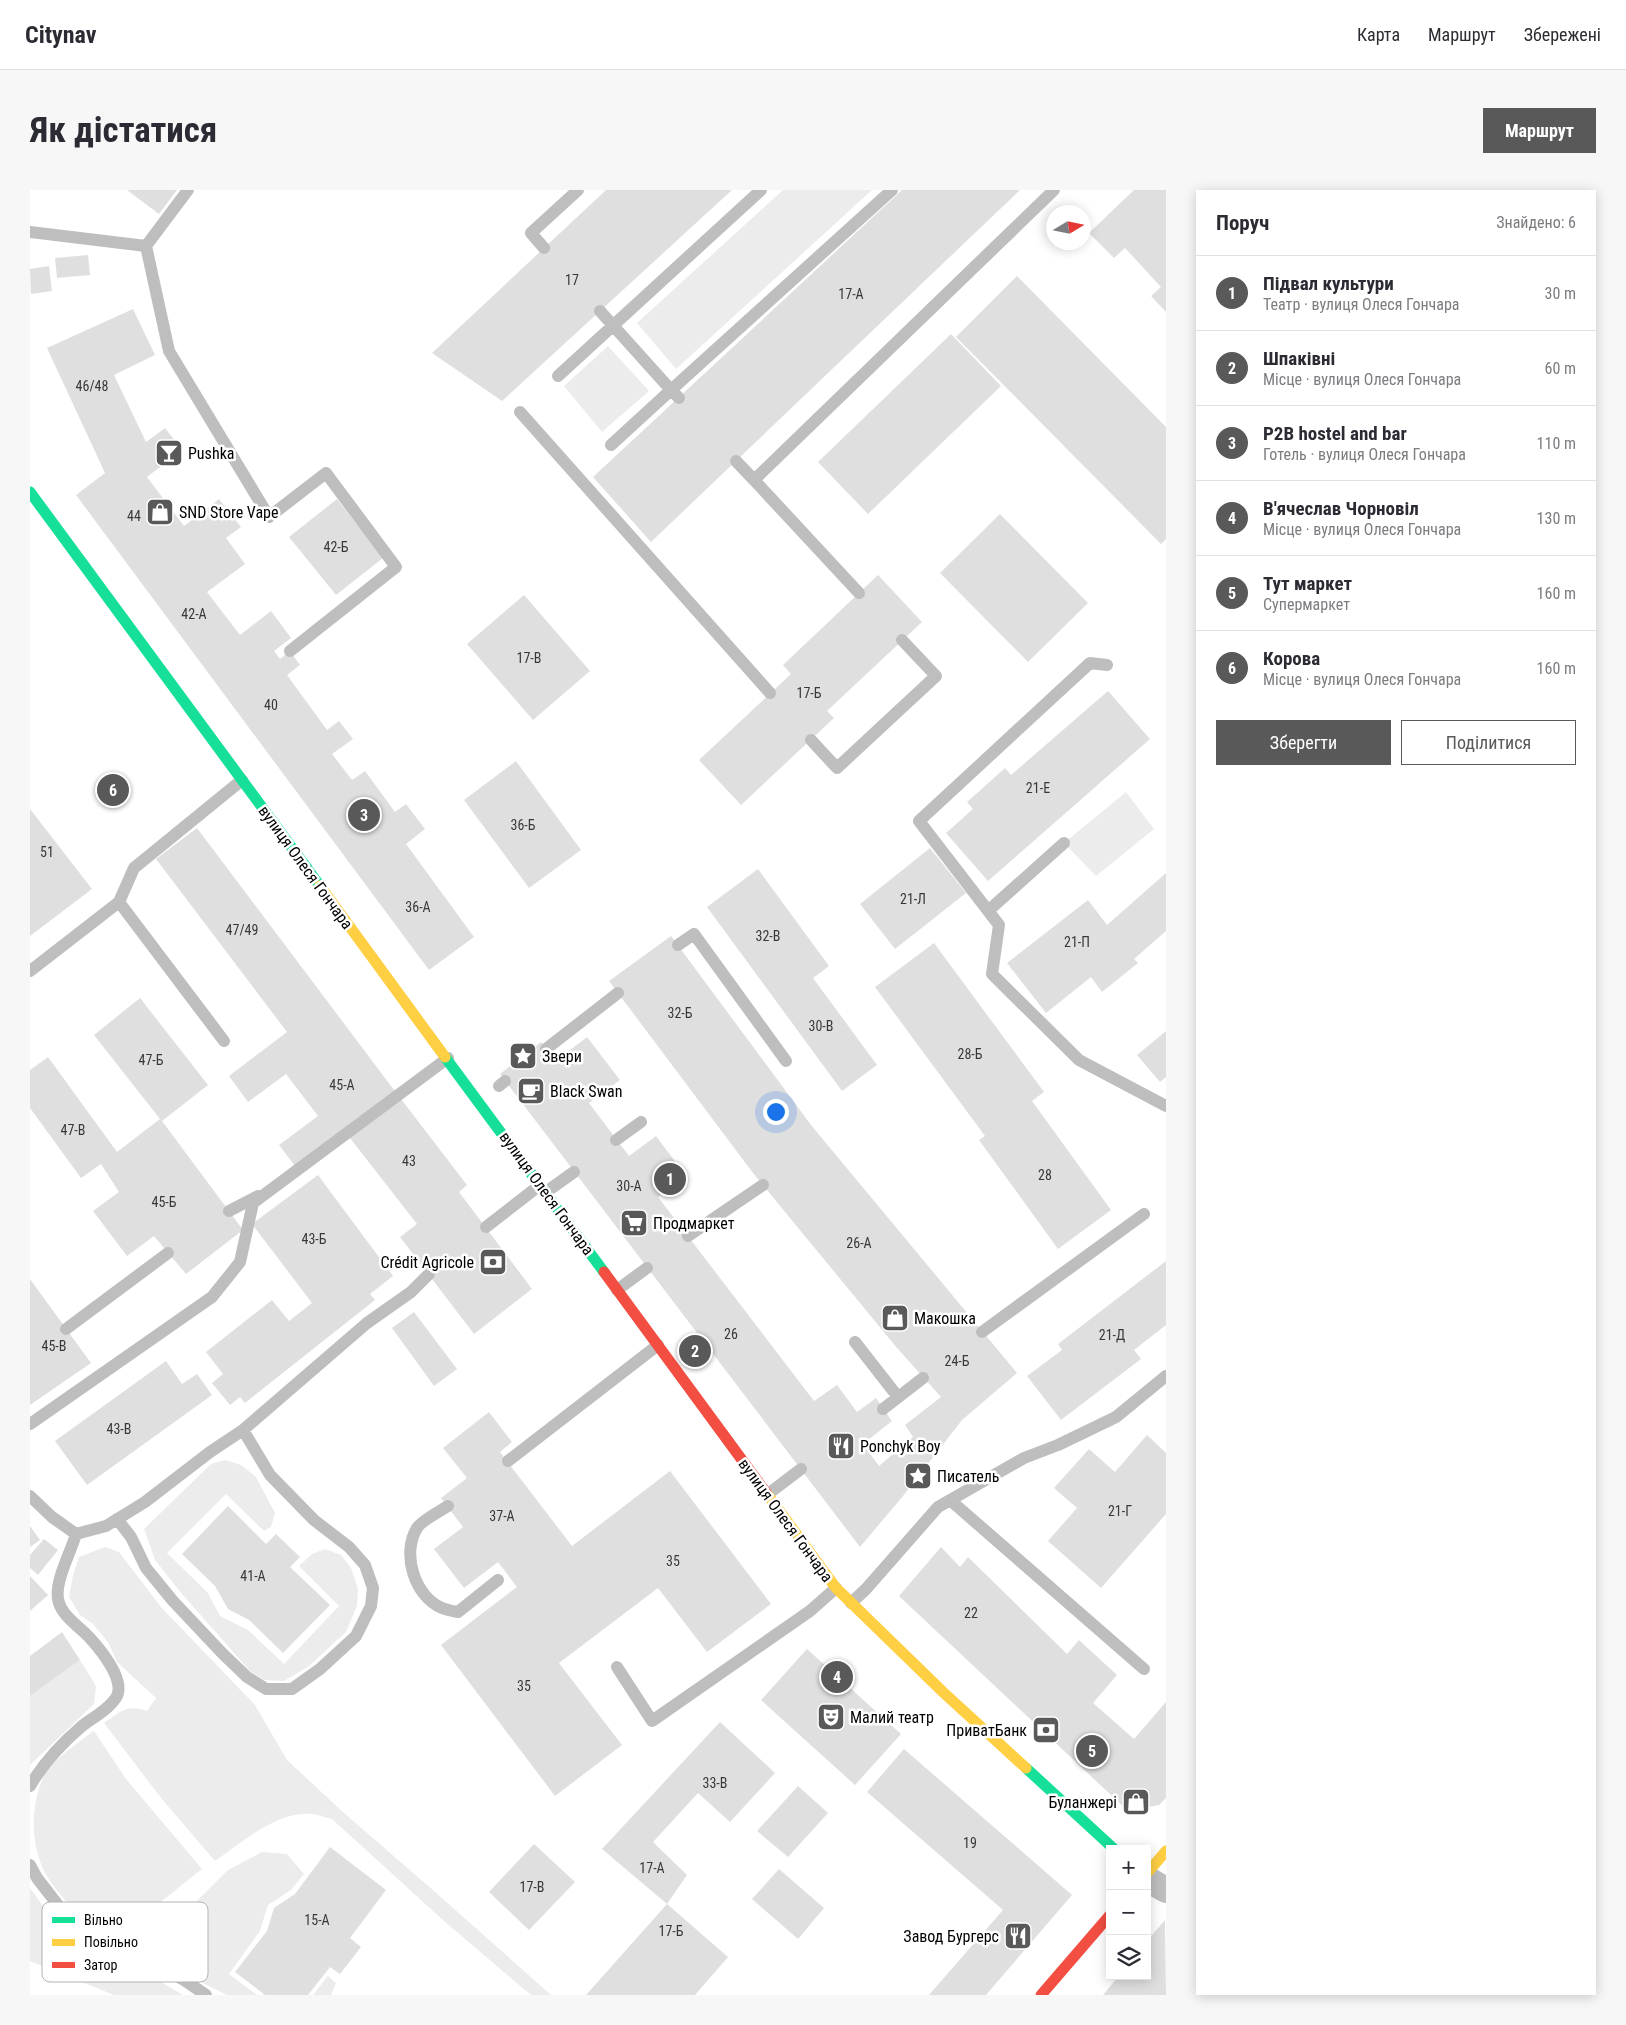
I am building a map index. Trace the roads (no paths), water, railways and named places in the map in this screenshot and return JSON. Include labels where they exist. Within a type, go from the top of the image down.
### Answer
[{"type":"street","name":"вулиця Олеся Гончара","points":[[30,492],[836,1588],[944,1693],[1110,1845]]},
{"type":"street","points":[[1151,1868],[1166,1851]]},
{"type":"street","points":[[1151,1881],[1166,1890]]},
{"type":"street","points":[[1041,1995],[1106,1920]]},
{"type":"lane","points":[[188,190],[146,246],[169,350],[269,517],[326,473],[396,566],[290,651]]},
{"type":"lane","points":[[544,248],[531,233],[578,190]]},
{"type":"lane","points":[[558,376],[761,190]]},
{"type":"lane","points":[[612,445],[675,394],[892,190]]},
{"type":"lane","points":[[754,480],[1054,190]]},
{"type":"lane","points":[[30,232],[146,246]]},
{"type":"lane","points":[[600,311],[675,394]]},
{"type":"lane","points":[[520,412],[770,693]]},
{"type":"lane","points":[[736,461],[859,593]]},
{"type":"lane","points":[[812,740],[837,768],[936,676],[902,640]]},
{"type":"lane","points":[[1107,665],[1090,663],[919,821],[999,925],[992,974],[1079,1060],[1166,1106]]},
{"type":"lane","points":[[30,971],[119,902],[134,868],[242,780]]},
{"type":"lane","points":[[988,911],[1064,843]]},
{"type":"lane","points":[[119,902],[224,1041]]},
{"type":"lane","points":[[678,945],[694,934],[786,1061]]},
{"type":"lane","points":[[546,1048],[618,993]]},
{"type":"lane","points":[[30,1424],[212,1297],[240,1262],[253,1203],[448,1058]]},
{"type":"lane","points":[[616,1140],[641,1122]]},
{"type":"lane","points":[[486,1227],[543,1188],[574,1172]]},
{"type":"lane","points":[[688,1236],[763,1185]]},
{"type":"lane","points":[[229,1211],[268,1192]]},
{"type":"lane","points":[[982,1332],[1144,1214]]},
{"type":"lane","points":[[66,1329],[168,1253]]},
{"type":"lane","points":[[617,1290],[647,1268]]},
{"type":"lane","points":[[76,1534],[106,1526],[145,1502],[242,1430],[367,1323],[411,1292],[428,1274]]},
{"type":"lane","points":[[855,1342],[898,1397]]},
{"type":"lane","points":[[508,1461],[658,1345]]},
{"type":"lane","points":[[851,1603],[866,1589],[938,1507],[1024,1458],[1058,1445],[1116,1417],[1166,1376]]},
{"type":"lane","points":[[883,1409],[924,1378]]},
{"type":"lane","points":[[117,1519],[131,1537],[146,1568],[173,1601],[223,1654],[247,1677],[266,1689],[292,1689],[320,1669],[356,1636],[371,1606],[373,1588],[365,1565],[348,1547],[314,1520],[270,1475],[242,1430]]},
{"type":"lane","points":[[768,1494],[801,1469]]},
{"type":"lane","points":[[30,1496],[76,1534]]},
{"type":"lane","points":[[950,1500],[1144,1670]]},
{"type":"lane","points":[[448,1506],[417,1527],[410,1548],[411,1569],[422,1592],[441,1608],[458,1612],[498,1580]]},
{"type":"lane","points":[[30,1786],[40,1768],[57,1749],[117,1696],[118,1681],[110,1665],[88,1636],[71,1622],[58,1600],[61,1574],[76,1534]]},
{"type":"lane","points":[[617,1666],[652,1721],[810,1611],[836,1588]]},
{"type":"lane","points":[[30,1865],[37,1878],[56,1902]]},
{"type":"lane","points":[[187,1982],[206,1995]]},
{"type":"place","name":"Pushka","points":[[169,453]]},
{"type":"place","name":"SND Store Vape","points":[[160,512]]},
{"type":"place","name":"Корова","points":[[113,790]]},
{"type":"place","name":"P2B hostel and bar","points":[[364,815]]},
{"type":"place","name":"Звери","points":[[523,1056]]},
{"type":"place","name":"Black Swan","points":[[531,1091]]},
{"type":"place","name":"Підвал культури","points":[[670,1179]]},
{"type":"place","name":"Продмаркет","points":[[634,1223]]},
{"type":"place","name":"Crédit Agricole","points":[[493,1262]]},
{"type":"place","name":"Макошка","points":[[895,1318]]},
{"type":"place","name":"Шпаківні","points":[[695,1351]]},
{"type":"place","name":"Ponchyk Boy","points":[[841,1446]]},
{"type":"place","name":"Писатель","points":[[918,1476]]},
{"type":"place","name":"В'ячеслав Чорновіл","points":[[837,1677]]},
{"type":"place","name":"Малий театр","points":[[831,1717]]},
{"type":"place","name":"ПриватБанк","points":[[1046,1730]]},
{"type":"place","name":"Тут маркет","points":[[1092,1751]]},
{"type":"place","name":"Буланжері","points":[[1136,1802]]},
{"type":"place","name":"Завод Бургерс","points":[[1018,1936]]}]
